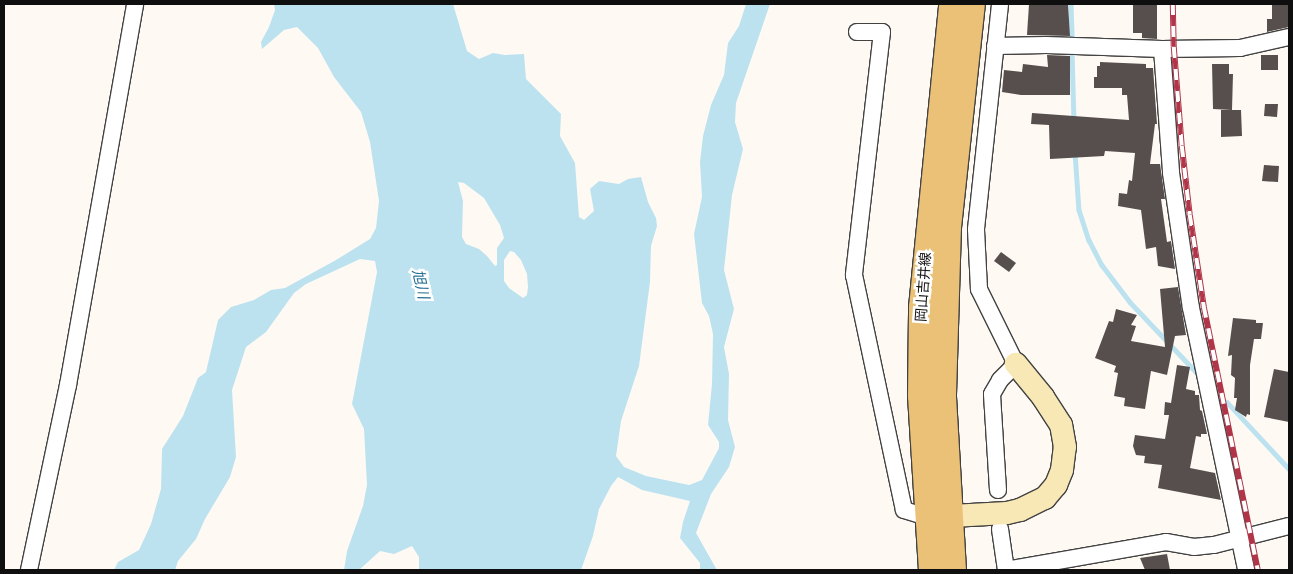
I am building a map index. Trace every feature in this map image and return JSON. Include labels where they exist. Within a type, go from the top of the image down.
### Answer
[{"type":"main road","name":"岡山吉井線","points":[[951,4],[920,308],[920,395],[938,516],[953,570]]},
{"type":"main road","name":"岡山吉井線","points":[[931,570],[938,516],[948,228],[972,4]]},
{"type":"street","points":[[29,570],[68,385],[135,4]]},
{"type":"street","points":[[857,32],[882,32],[854,275],[904,510],[938,516],[1007,514],[1045,498],[1056,486],[1062,470],[1065,447],[1060,425],[1043,396],[1016,364],[979,289],[976,228],[1000,4]]},
{"type":"street","points":[[995,46],[1071,45],[1240,48],[1289,37]]},
{"type":"street","points":[[1162,48],[1171,173],[1191,308],[1246,570]]},
{"type":"street","points":[[998,490],[992,394],[1000,380],[1016,364]]},
{"type":"street","points":[[1000,528],[1006,570],[1166,542],[1194,547],[1214,546],[1289,526]]},
{"type":"water","name":"旭川","points":[[274,4],[453,4],[467,51],[479,59],[493,53],[505,55],[524,54],[526,79],[561,114],[560,136],[575,163],[579,217],[584,220],[594,211],[590,189],[599,181],[619,184],[628,179],[641,177],[648,202],[656,218],[657,226],[651,246],[650,282],[639,366],[621,421],[616,456],[624,467],[646,476],[689,485],[702,480],[719,448],[719,442],[708,425],[712,384],[713,334],[709,316],[702,303],[694,234],[702,197],[700,162],[703,136],[711,105],[724,75],[728,43],[739,26],[746,4],[770,4],[736,103],[735,122],[743,149],[732,195],[724,270],[734,309],[724,347],[729,374],[728,420],[735,447],[729,467],[711,494],[696,533],[717,570],[700,570],[700,563],[680,538],[690,501],[642,490],[618,477],[599,509],[593,536],[581,570],[419,570],[419,557],[412,546],[394,554],[380,551],[359,570],[344,570],[347,551],[363,506],[367,485],[364,429],[352,404],[377,272],[375,261],[360,259],[306,284],[294,293],[266,332],[246,347],[232,390],[236,457],[230,477],[205,519],[196,539],[178,561],[175,570],[114,570],[118,562],[139,550],[151,524],[161,489],[162,449],[183,416],[198,378],[206,372],[218,320],[231,307],[254,300],[271,290],[285,288],[336,260],[370,239],[376,228],[379,201],[370,142],[361,112],[334,77],[318,48],[297,27],[284,30],[262,49],[261,42],[275,10]],"holes":[[[458,182],[464,183],[484,198],[500,225],[504,238],[497,248],[497,265],[495,266],[479,249],[466,244],[462,237],[463,201]],[[510,251],[514,252],[521,260],[527,274],[527,295],[523,298],[509,288],[504,281],[504,260]]]},
{"type":"building","points":[[1029,4],[1068,4],[1070,36],[1027,35]]},
{"type":"building","points":[[1133,4],[1157,4],[1157,39],[1142,38],[1142,33],[1133,33]]},
{"type":"building","points":[[1272,4],[1289,4],[1289,27],[1267,32],[1267,19],[1272,19]]},
{"type":"building","points":[[1047,55],[1070,56],[1070,95],[1021,95],[1002,92],[1004,70],[1022,72],[1023,64],[1048,67]]},
{"type":"building","points":[[1261,55],[1278,55],[1278,70],[1261,70]]},
{"type":"building","points":[[1100,62],[1146,64],[1146,68],[1153,68],[1157,124],[1155,124],[1150,164],[1160,164],[1165,199],[1161,199],[1167,242],[1171,241],[1175,269],[1158,266],[1156,247],[1146,249],[1141,210],[1118,206],[1119,193],[1127,194],[1129,180],[1132,181],[1135,153],[1105,151],[1104,156],[1050,159],[1049,125],[1031,124],[1032,113],[1129,120],[1127,95],[1122,95],[1122,88],[1094,88],[1094,77],[1097,77],[1097,66],[1100,66]]},
{"type":"building","points":[[1212,64],[1229,64],[1229,74],[1233,74],[1232,110],[1213,109]]},
{"type":"building","points":[[1265,104],[1278,104],[1277,117],[1264,116]]},
{"type":"building","points":[[1221,110],[1241,110],[1242,136],[1221,137]]},
{"type":"building","points":[[1264,165],[1279,166],[1278,182],[1262,181]]},
{"type":"building","points":[[1001,252],[1016,263],[1009,272],[994,261]]},
{"type":"building","points":[[1178,287],[1186,335],[1175,336],[1167,375],[1151,371],[1145,409],[1124,406],[1125,398],[1114,396],[1118,373],[1114,372],[1116,366],[1095,358],[1109,321],[1113,322],[1116,309],[1137,315],[1131,325],[1136,326],[1131,341],[1165,347],[1160,289]]},
{"type":"building","points":[[1233,318],[1256,320],[1256,323],[1263,323],[1261,339],[1254,339],[1250,365],[1250,415],[1247,414],[1246,417],[1235,410],[1237,398],[1234,398],[1235,378],[1231,375],[1232,355],[1228,356]]},
{"type":"building","points":[[1177,365],[1190,367],[1186,389],[1195,391],[1195,395],[1199,395],[1200,410],[1202,411],[1207,434],[1201,434],[1201,437],[1196,436],[1190,468],[1215,473],[1221,500],[1158,488],[1162,465],[1144,463],[1145,456],[1136,455],[1133,446],[1135,435],[1165,439],[1169,415],[1164,415],[1165,402],[1171,403]]},
{"type":"building","points":[[1274,369],[1289,372],[1289,422],[1264,417]]},
{"type":"building","points":[[1167,554],[1170,570],[1145,570],[1140,558]]},
{"type":"waterway","points":[[1071,4],[1072,42]]},
{"type":"waterway","points":[[1072,50],[1074,122]]},
{"type":"waterway","points":[[1075,152],[1079,210],[1089,240],[1102,265],[1130,302],[1199,375]]},
{"type":"waterway","points":[[1227,402],[1289,469]]},
{"type":"railway","points":[[1173,4],[1174,47],[1190,215],[1204,307],[1258,570]]}]
